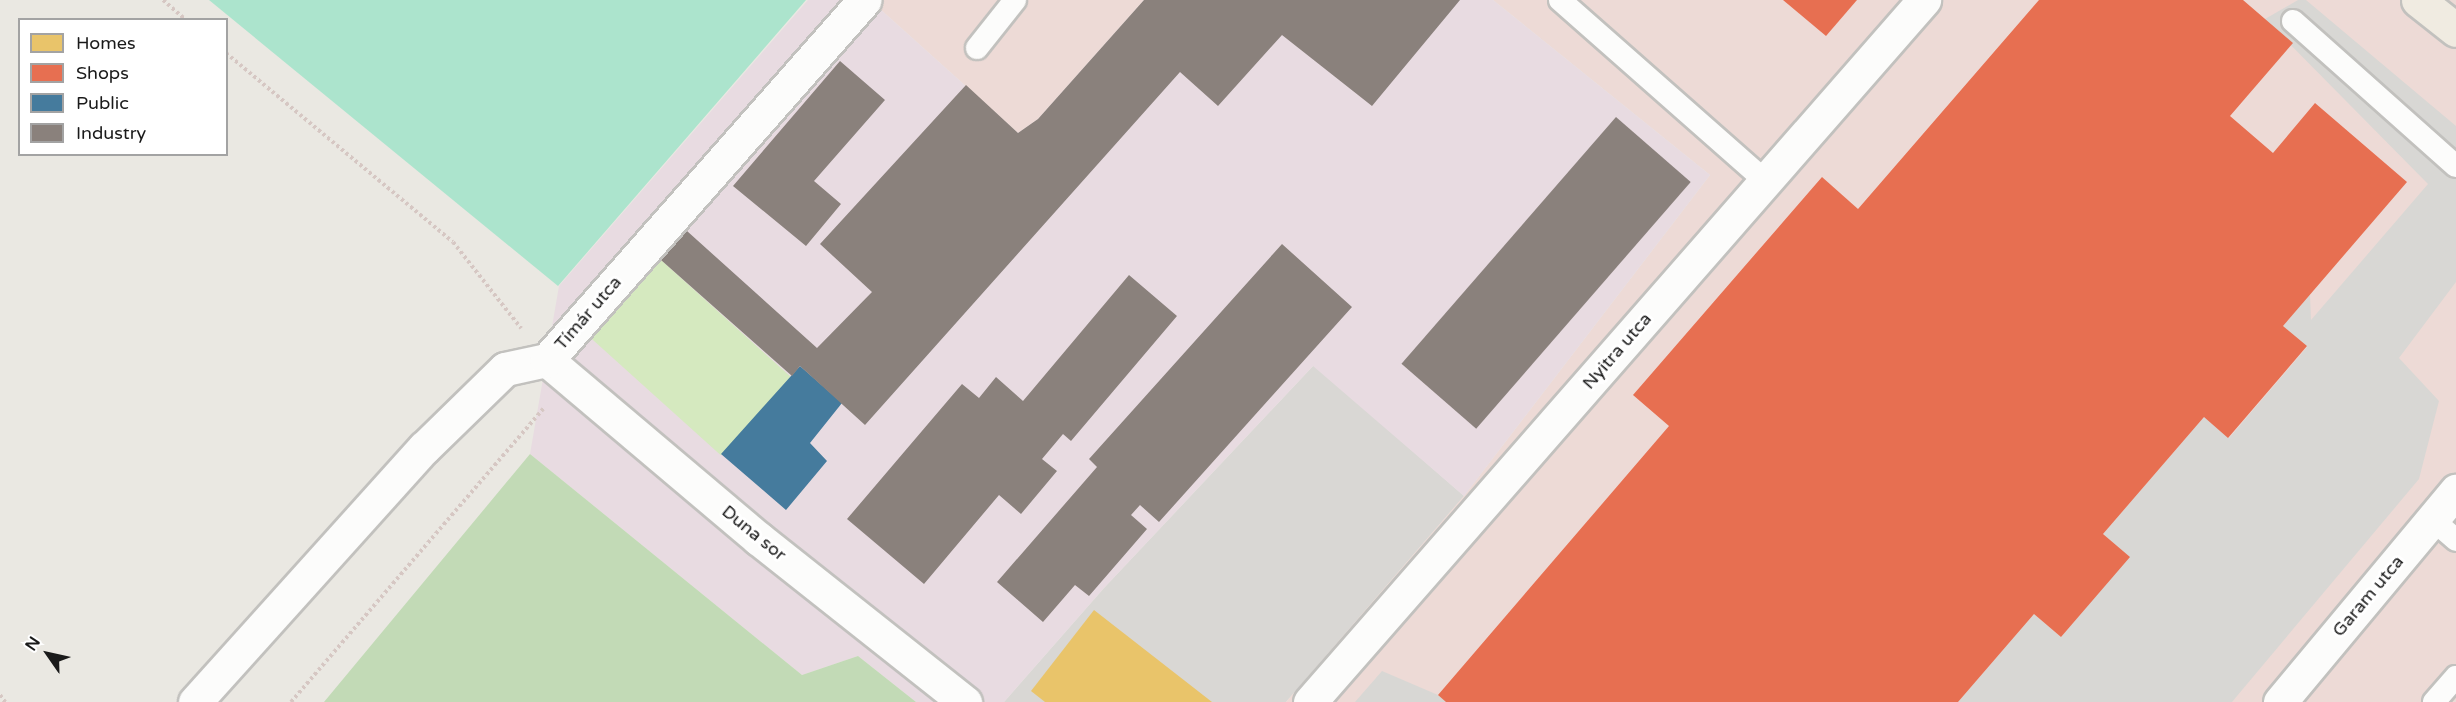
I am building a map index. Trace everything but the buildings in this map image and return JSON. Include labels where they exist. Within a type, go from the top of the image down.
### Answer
[{"type":"main road","points":[[2418,0],[2456,30]]},
{"type":"street","name":"Tímár utca","points":[[195,702],[424,448],[505,369],[558,369],[864,0]]},
{"type":"street","name":"Nyitra utca","points":[[1310,702],[1924,0]]},
{"type":"street","name":"Duna sor","points":[[558,369],[759,538],[965,702]]},
{"type":"street","name":"Garam utca","points":[[2280,702],[2444,530],[2456,491]]},
{"type":"lane","points":[[978,48],[1015,0]]},
{"type":"lane","points":[[1560,0],[1766,182]]},
{"type":"lane","points":[[2293,21],[2456,166]]},
{"type":"lane","points":[[2434,702],[2456,677]]},
{"type":"path","points":[[163,0],[184,18]]},
{"type":"path","points":[[228,55],[453,242],[558,369],[291,702]]},
{"type":"path","points":[[0,695],[5,702]]},
{"type":"shaded area","points":[[808,0],[870,0],[1018,133],[1038,119],[1144,0],[1493,0],[1710,175],[1464,496],[1313,366],[1104,588],[1004,702],[916,702],[858,656],[802,675],[530,454],[559,286]]},
{"type":"shaded area","points":[[870,0],[1144,0],[1038,119],[1018,133]]},
{"type":"shaded area","points":[[1493,0],[2456,0],[2456,702],[1286,702],[1464,496],[1710,175]]},
{"type":"shaded area","points":[[2298,0],[2306,0],[2456,126],[2456,282],[2399,358],[2439,401],[2419,479],[2232,702],[1958,702],[2034,614],[2061,637],[2129,557],[2103,534],[2204,417],[2229,438],[2307,347],[2283,326],[2310,294],[2311,320],[2428,184],[2265,19]]},
{"type":"shaded area","points":[[1314,365],[1464,496],[1286,702],[1004,702],[1104,588]]},
{"type":"shaded area","points":[[1382,671],[1438,695],[1446,702],[1355,702]]},
{"type":"green space","points":[[209,0],[806,0],[558,286]]},
{"type":"green space","points":[[661,260],[791,377],[721,455],[591,338]]},
{"type":"green space","points":[[530,454],[802,675],[858,656],[916,702],[324,702]]}]
